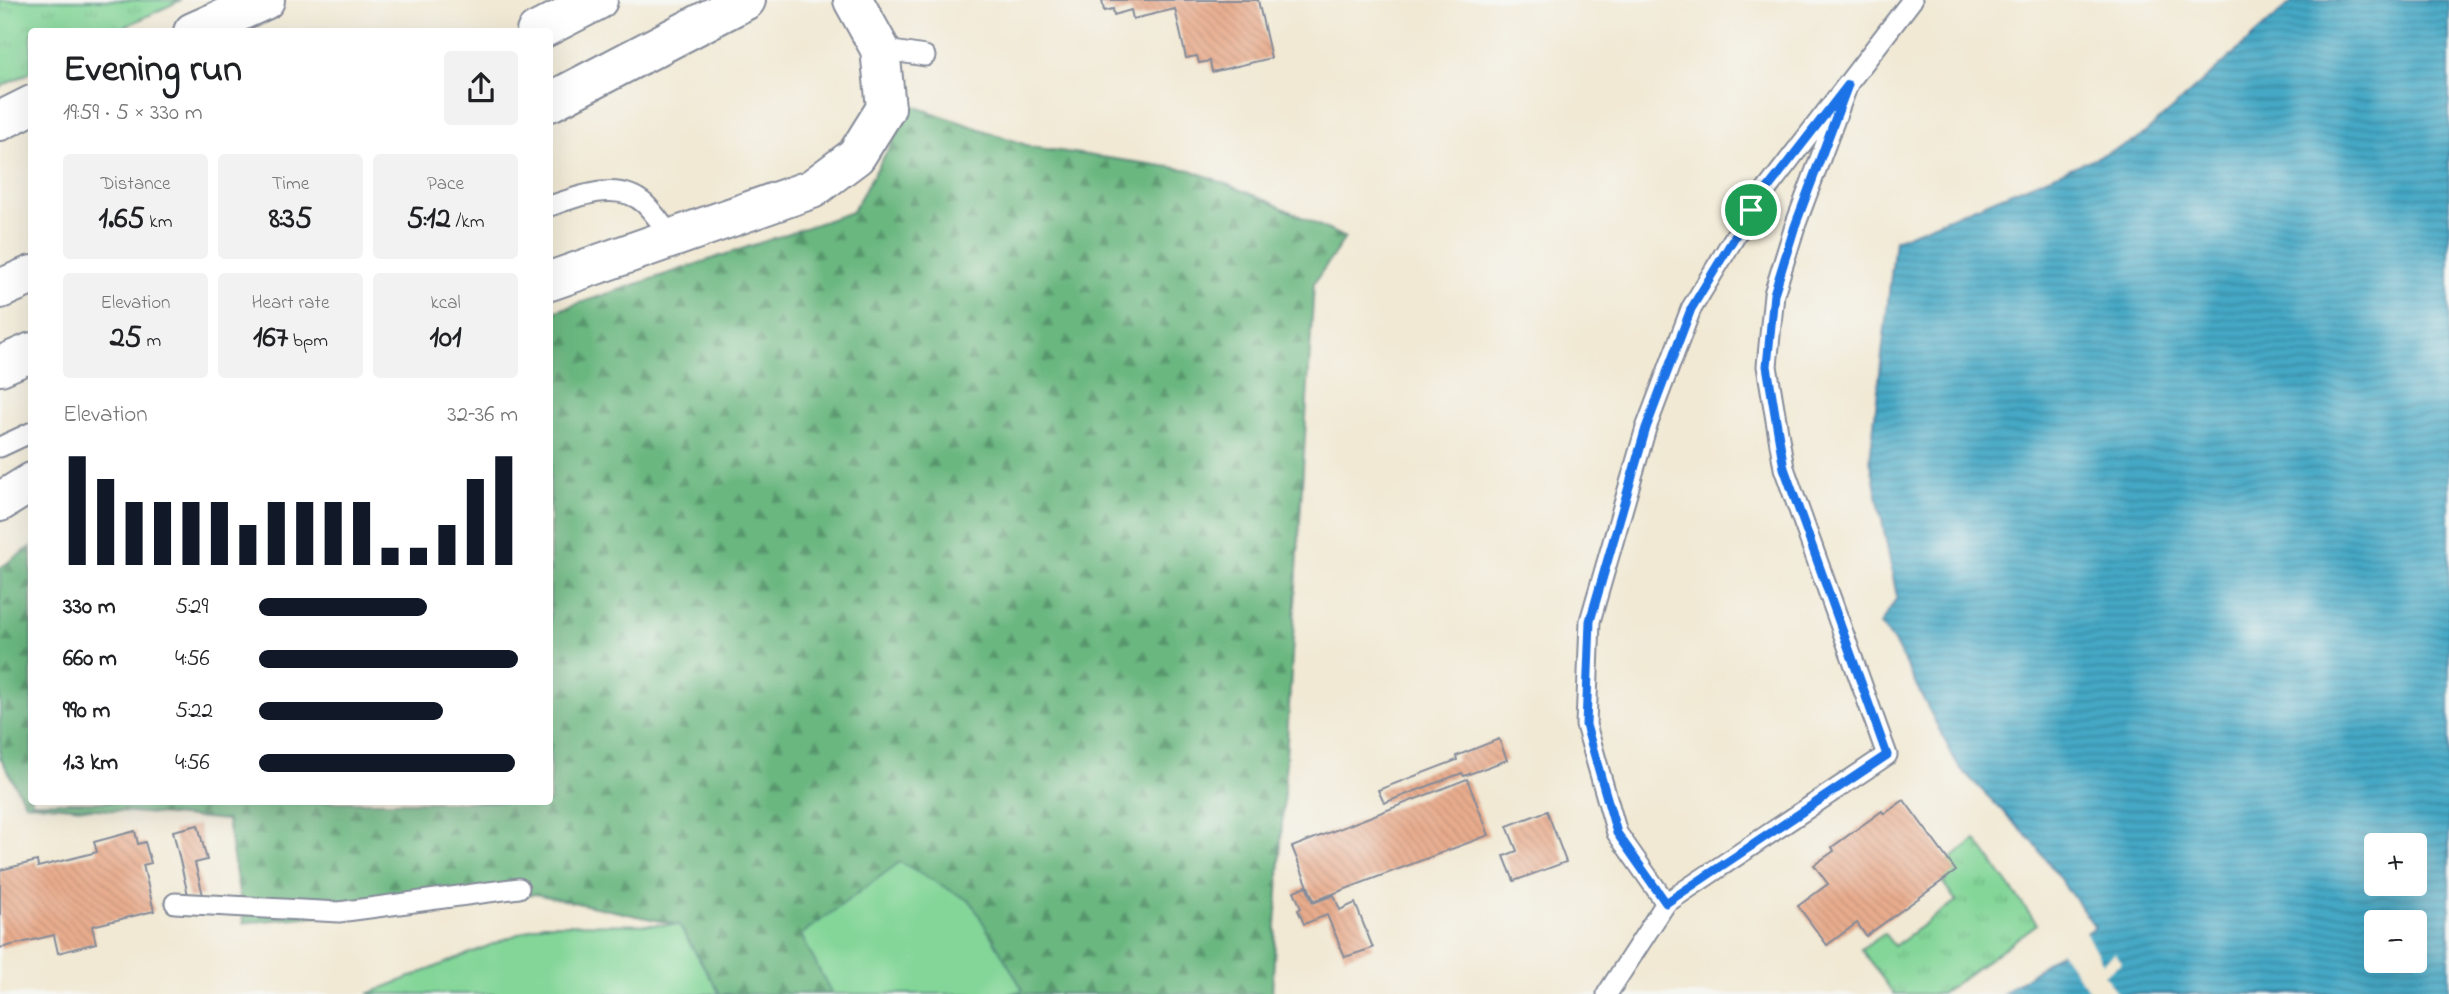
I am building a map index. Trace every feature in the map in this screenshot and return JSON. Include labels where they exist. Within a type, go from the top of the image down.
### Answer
[{"type":"main road","points":[[202,28],[265,0]]},
{"type":"main road","points":[[545,28],[598,0]]},
{"type":"main road","points":[[553,100],[746,0]]},
{"type":"main road","points":[[553,280],[812,189],[856,156],[886,108],[880,49],[853,0]]},
{"type":"main road","points":[[0,121],[28,108]]},
{"type":"main road","points":[[0,289],[28,277]]},
{"type":"main road","points":[[0,366],[28,354]]},
{"type":"main road","points":[[0,502],[28,484]]},
{"type":"lane","points":[[1666,903],[1617,833],[1586,725],[1590,621],[1646,428],[1691,309],[1751,210],[1912,0]]},
{"type":"lane","points":[[880,49],[925,56]]},
{"type":"lane","points":[[1607,994],[1666,903],[1887,755],[1784,468],[1767,366],[1774,294],[1795,226],[1848,85]]},
{"type":"lane","points":[[553,205],[579,195],[617,190],[643,202],[674,239]]},
{"type":"lane","points":[[0,447],[28,434]]},
{"type":"lane","points":[[175,903],[339,912],[519,888]]},
{"type":"green space","points":[[0,0],[181,0],[122,28],[28,28],[28,73],[0,87]]},
{"type":"green space","points":[[913,106],[1032,147],[1191,170],[1268,201],[1345,238],[1314,283],[1272,994],[720,994],[679,925],[535,894],[244,923],[227,820],[49,805],[553,805],[553,312],[852,212]]},
{"type":"green space","points":[[28,549],[28,803],[25,803],[0,757],[0,568]]},
{"type":"green space","points":[[1976,840],[2037,924],[1941,994],[1894,994],[1861,949],[1884,933],[1894,946],[1956,901],[1942,881],[1946,862]]},
{"type":"green space","points":[[900,862],[971,902],[1023,990],[1010,994],[832,994],[801,935]]},
{"type":"green space","points":[[543,924],[679,925],[720,994],[368,994]]},
{"type":"water","points":[[2294,0],[2449,0],[2449,994],[2003,994],[2095,927],[2033,842],[1958,766],[1893,640],[1880,625],[1897,597],[1870,459],[1895,240],[2136,141]]},
{"type":"pier","points":[[2085,932],[2103,963],[2115,953],[2122,962],[2104,975],[2118,994],[2092,994],[2060,951]]},
{"type":"building","points":[[1102,0],[1258,0],[1271,58],[1212,72],[1210,61],[1199,63],[1197,56],[1186,58],[1175,9],[1133,19],[1131,10],[1114,15],[1113,9],[1104,11]]},
{"type":"building","points":[[1499,739],[1507,760],[1464,776],[1462,773],[1384,803],[1378,790],[1457,760],[1456,756]]},
{"type":"building","points":[[1467,779],[1489,835],[1314,901],[1292,847]]},
{"type":"building","points":[[1904,800],[1956,871],[1866,936],[1857,923],[1827,945],[1798,906],[1828,884],[1814,865],[1834,851],[1832,847],[1882,811],[1884,814]]},
{"type":"building","points":[[1547,811],[1566,862],[1514,881],[1504,856],[1517,851],[1507,826]]},
{"type":"building","points":[[198,825],[207,860],[195,863],[203,895],[189,899],[173,831]]},
{"type":"building","points":[[135,831],[138,844],[145,842],[151,863],[143,865],[154,911],[92,926],[96,943],[58,953],[54,935],[0,948],[0,870],[37,861],[38,867],[97,852],[94,842]]},
{"type":"building","points":[[1306,886],[1313,903],[1334,895],[1340,910],[1355,903],[1373,948],[1345,957],[1327,915],[1304,924],[1294,891]]},
{"type":"route","points":[[1848,85],[1795,226],[1774,294],[1767,366],[1784,468],[1887,755],[1666,903],[1617,833],[1586,725],[1590,621],[1646,428],[1691,309],[1751,210],[1848,85]]}]
